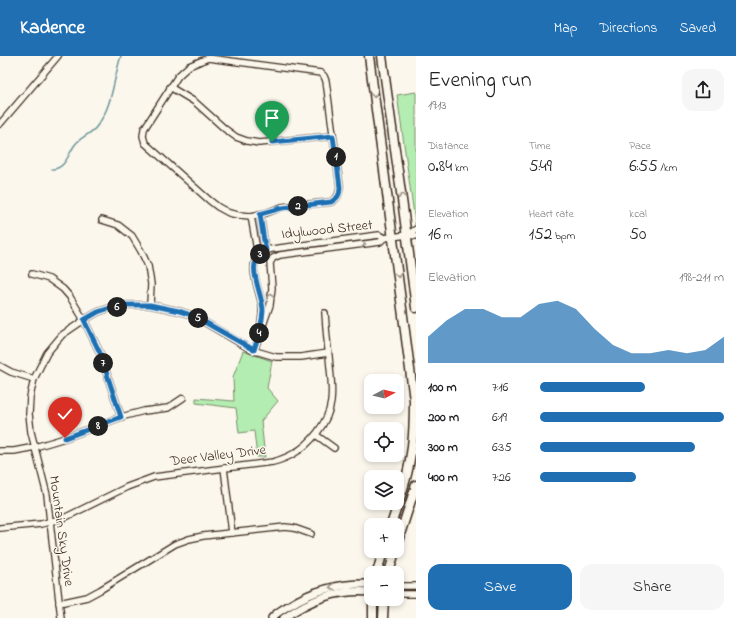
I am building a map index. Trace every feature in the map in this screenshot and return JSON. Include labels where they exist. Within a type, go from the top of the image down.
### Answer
[{"type":"main road","points":[[369,56],[412,387],[414,416],[413,442],[410,460],[404,486],[393,518]]},
{"type":"main road","points":[[382,56],[416,308]]},
{"type":"main road","points":[[404,522],[416,485]]},
{"type":"main road","points":[[373,606],[373,618]]},
{"type":"main road","points":[[383,618],[384,606]]},
{"type":"street","points":[[0,124],[58,56]]},
{"type":"street","points":[[208,57],[321,73],[324,76],[326,81],[340,187],[340,194],[336,199],[331,202],[282,208],[251,216],[229,213],[209,200],[145,143],[143,136],[144,129],[178,76],[189,66],[208,57]]},
{"type":"street","points":[[170,87],[195,102],[236,137],[247,141],[259,143],[333,136]]},
{"type":"street","points":[[260,214],[266,250]]},
{"type":"street","points":[[251,216],[258,256]]},
{"type":"street","points":[[102,220],[118,225],[132,236],[141,251],[148,266],[151,284],[150,305]]},
{"type":"street","name":"Idylwood Street","points":[[407,235],[416,229]]},
{"type":"street","name":"Idylwood Street","points":[[259,333],[263,310],[255,264],[258,256],[266,250],[379,235],[384,238],[407,235],[416,236]]},
{"type":"street","name":"Idylwood Street","points":[[254,350],[267,314],[271,297],[272,288],[270,263],[273,258],[280,255],[380,242],[384,238]]},
{"type":"street","points":[[32,274],[49,279],[63,289],[70,297],[84,320],[100,353],[121,417]]},
{"type":"street","name":"Mountain Sky Drive","points":[[61,618],[47,495],[31,432],[29,414],[30,398],[34,379],[47,353],[62,335],[98,312],[113,307],[127,305],[150,305],[179,311],[194,316],[254,350],[276,357],[301,357],[328,354]]},
{"type":"street","name":"Deer Valley Drive","points":[[0,528],[41,524],[64,518],[146,479],[165,475],[273,462],[294,454],[304,447],[316,435],[326,417],[331,403],[332,385],[325,313]]},
{"type":"street","points":[[0,366],[11,372],[34,379]]},
{"type":"street","points":[[0,450],[14,451],[35,447],[65,438],[121,417],[144,411],[168,408],[184,398]]},
{"type":"street","points":[[316,435],[334,448]]},
{"type":"street","points":[[224,468],[232,534]]},
{"type":"street","points":[[59,604],[87,597],[175,544],[188,539],[285,527],[294,528],[311,534]]},
{"type":"street","points":[[272,618],[276,613],[297,600],[318,591],[340,585],[364,584]]},
{"type":"street","points":[[404,586],[416,586]]},
{"type":"street","points":[[284,618],[306,604],[323,597],[343,592],[364,592]]},
{"type":"street","points":[[404,594],[416,594]]},
{"type":"green space","points":[[416,92],[416,229],[397,95]]},
{"type":"green space","points":[[243,351],[272,361],[267,388],[278,401],[261,421],[265,457],[257,457],[254,431],[239,433],[236,408],[196,403],[196,398],[234,401],[233,377]]},
{"type":"waterway","points":[[52,169],[60,167],[66,161],[76,143],[92,132],[102,118],[110,101],[121,56]]},
{"type":"route","points":[[65,438],[121,417],[100,353],[84,320],[98,312],[113,307],[127,305],[150,305],[179,311],[194,316],[254,350],[263,310],[255,276],[255,264],[258,256],[266,250],[260,214],[282,208],[331,202],[340,194],[333,136],[272,142]]}]
